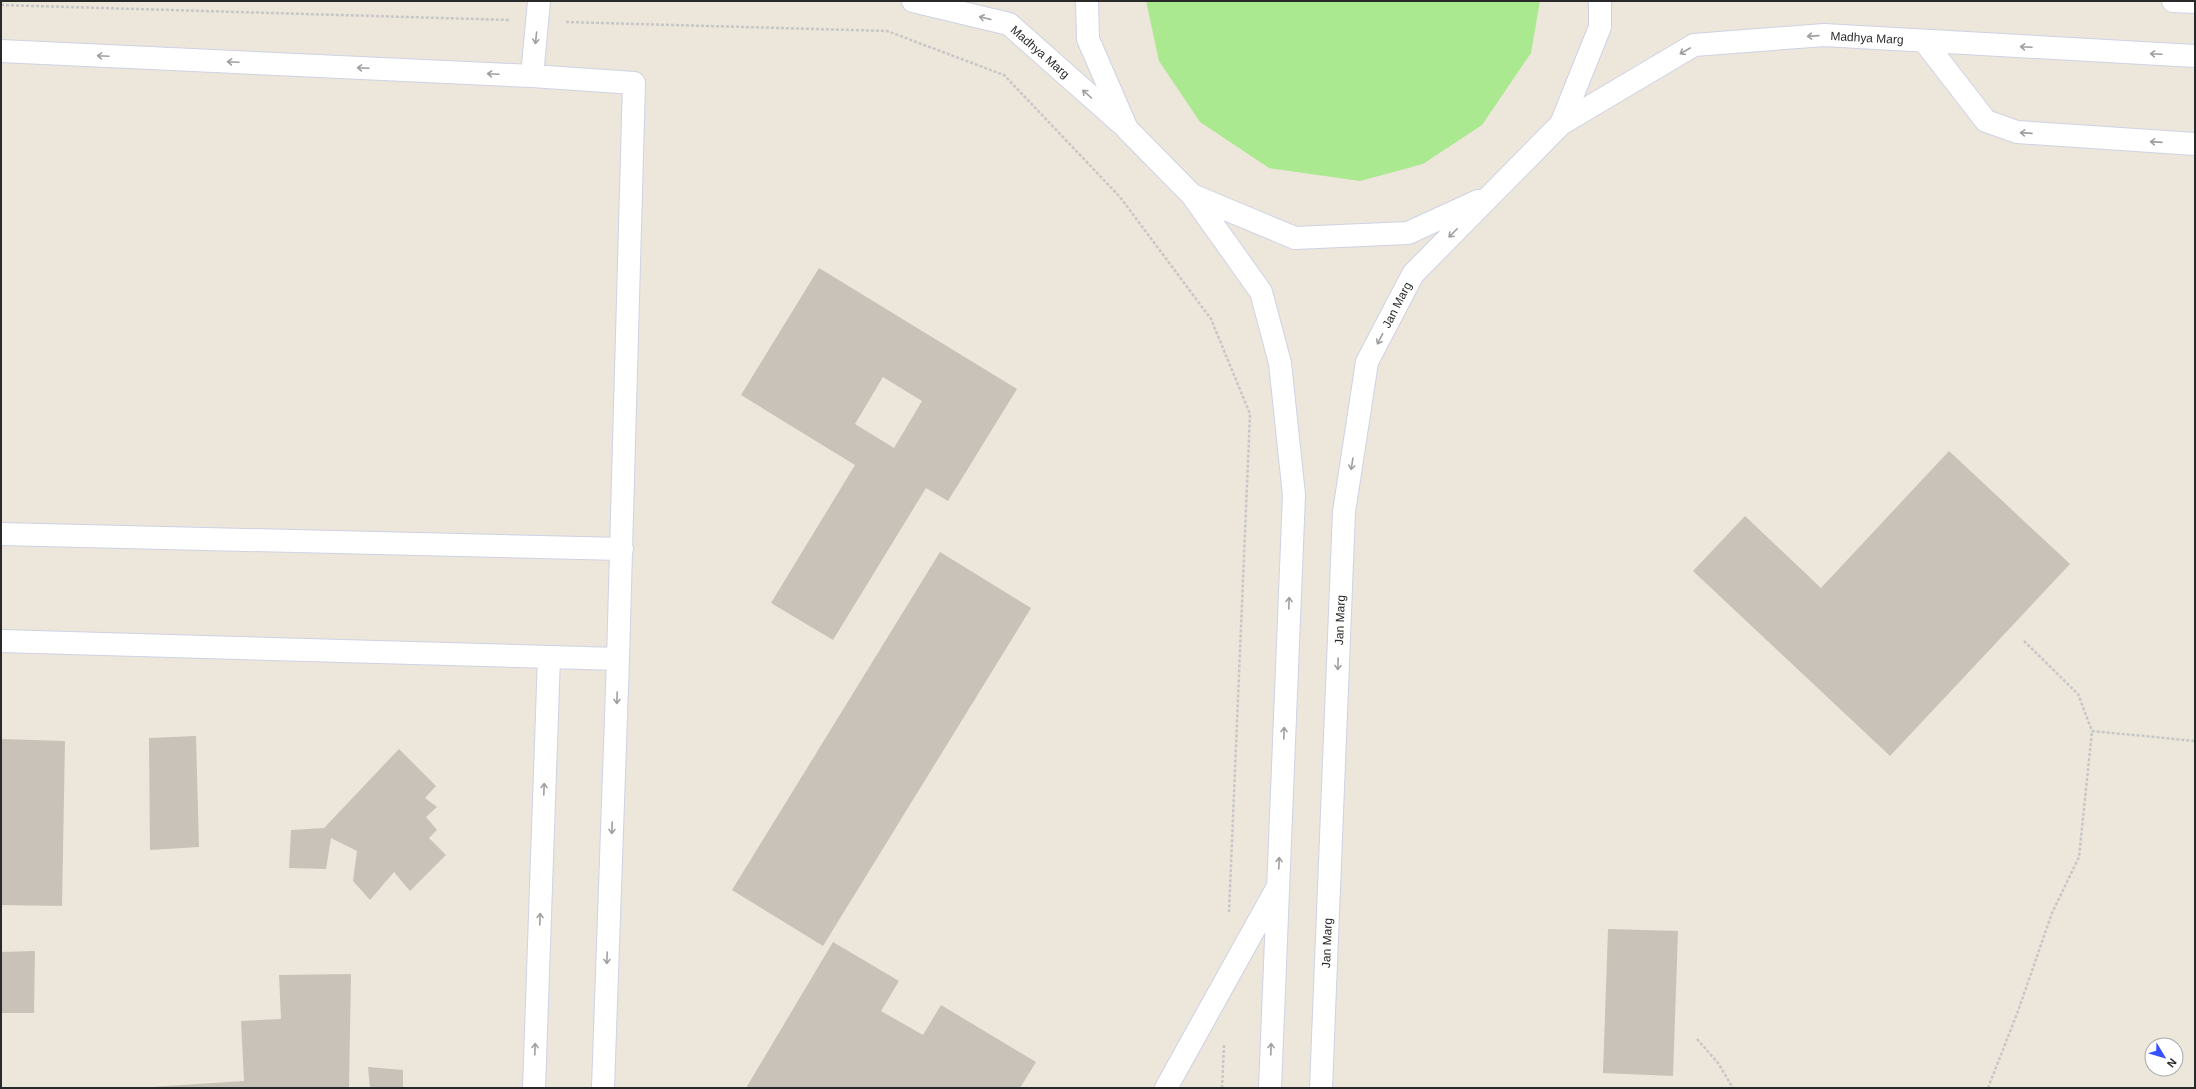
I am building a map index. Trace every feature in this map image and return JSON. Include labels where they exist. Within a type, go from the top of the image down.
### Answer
[{"type":"street","name":"Madhya Marg","points":[[913,1],[1009,24],[1127,129],[1192,195]]},
{"type":"street","points":[[1087,1],[1088,39],[1127,129]]},
{"type":"street","points":[[1560,124],[1600,27],[1600,1]]},
{"type":"street","points":[[2173,1],[2195,2]]},
{"type":"street","points":[[532,76],[538,11]]},
{"type":"street","name":"Madhya Marg","points":[[1560,124],[1694,45],[1824,35],[2195,56]]},
{"type":"street","points":[[1924,41],[1986,121],[2017,132],[2195,144]]},
{"type":"street","points":[[1,51],[532,76],[634,83],[622,549],[603,1088]]},
{"type":"street","name":"Jan Marg","points":[[1321,1088],[1344,512],[1367,362],[1413,274],[1560,124]]},
{"type":"street","points":[[1192,195],[1295,238],[1408,233],[1490,196]]},
{"type":"street","points":[[1192,195],[1261,292],[1280,363],[1294,495],[1270,1088]]},
{"type":"street","points":[[1,534],[622,549]]},
{"type":"street","points":[[1,641],[618,660]]},
{"type":"street","points":[[534,1088],[549,658]]},
{"type":"street","points":[[1166,1088],[1278,886]]},
{"type":"path","points":[[1,5],[538,11],[887,31],[1004,75],[1120,197],[1211,319],[1250,414],[1229,915]]},
{"type":"path","points":[[1988,1088],[2018,1011],[2052,913],[2079,857],[2092,731],[2078,694],[2024,641]]},
{"type":"path","points":[[2092,731],[2195,741]]},
{"type":"path","points":[[1697,1039],[1718,1063],[1733,1088]]},
{"type":"path","points":[[1222,1088],[1224,1041]]},
{"type":"green space","points":[[1146,1],[1540,1],[1531,53],[1482,125],[1423,164],[1360,181],[1269,168],[1200,122],[1159,61]]},
{"type":"building","points":[[819,268],[1017,389],[948,501],[926,488],[833,640],[771,603],[855,465],[741,395]],"holes":[[[883,377],[922,401],[894,448],[855,424]]]},
{"type":"building","points":[[1949,451],[2070,564],[1890,756],[1693,571],[1745,516],[1821,588]]},
{"type":"building","points":[[940,552],[1031,608],[823,946],[732,890]]},
{"type":"building","points":[[196,736],[199,847],[150,850],[149,738]]},
{"type":"building","points":[[1,739],[65,741],[62,906],[1,905]]},
{"type":"building","points":[[399,749],[436,786],[425,798],[437,807],[426,817],[437,830],[429,838],[446,855],[410,891],[394,872],[370,900],[353,881],[357,851],[331,838],[326,869],[289,868],[291,830],[324,828]]},
{"type":"building","points":[[1608,929],[1678,931],[1673,1076],[1603,1073]]},
{"type":"building","points":[[833,942],[899,981],[881,1011],[923,1035],[941,1005],[1036,1062],[1020,1088],[746,1088]]},
{"type":"building","points":[[35,951],[34,1013],[1,1013],[1,952]]},
{"type":"building","points":[[351,974],[349,1088],[137,1088],[244,1081],[241,1021],[281,1019],[279,975]]},
{"type":"building","points":[[368,1067],[403,1070],[403,1088],[370,1088]]}]
